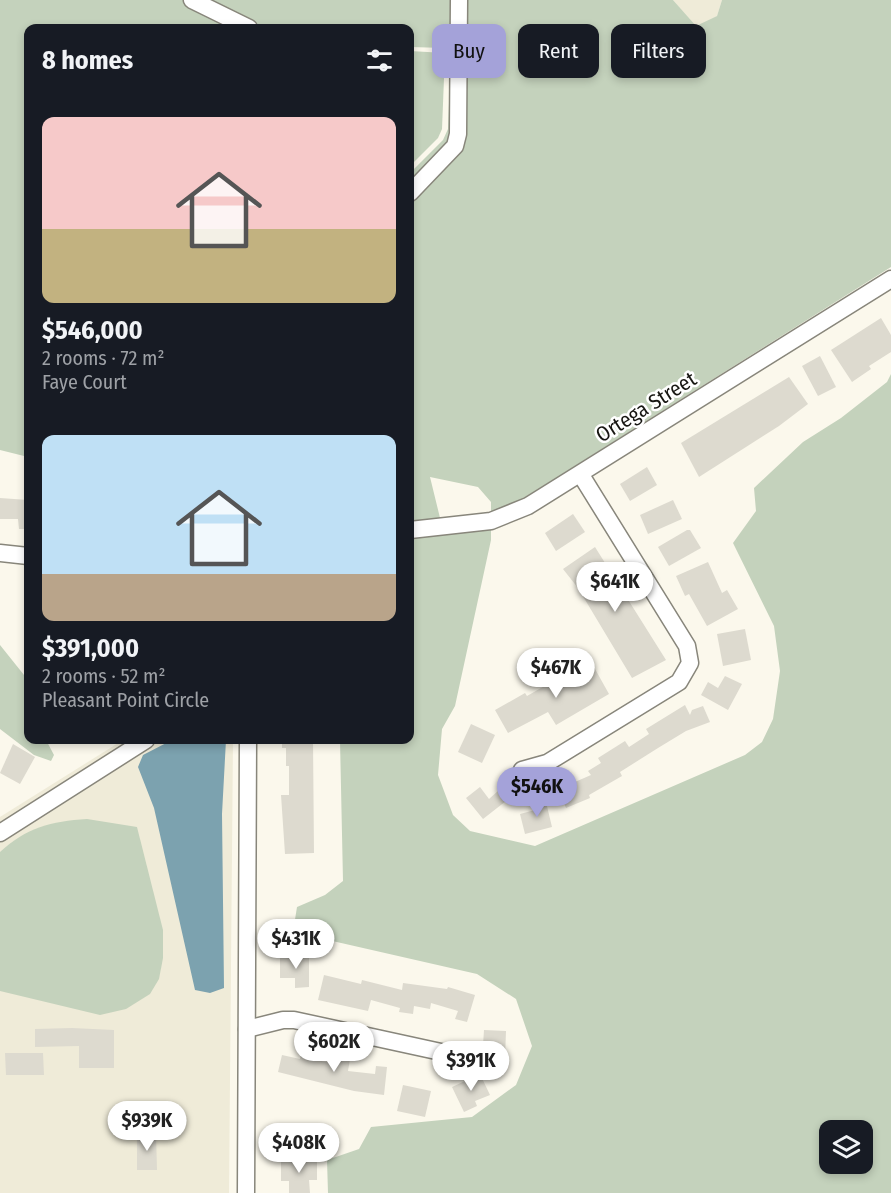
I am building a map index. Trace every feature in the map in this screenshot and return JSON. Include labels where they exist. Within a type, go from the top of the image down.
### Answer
[{"type":"street","points":[[192,0],[241,24]]},
{"type":"street","points":[[414,189],[455,146],[458,134],[459,0]]},
{"type":"street","name":"Ortega Street","points":[[414,530],[491,521],[528,506],[581,475],[891,279]]},
{"type":"street","points":[[522,770],[547,763],[680,682],[690,663],[687,646],[581,475]]},
{"type":"street","points":[[0,553],[24,556]]},
{"type":"street","points":[[0,833],[140,744]]},
{"type":"street","points":[[246,1193],[248,744]]},
{"type":"street","points":[[247,1029],[283,1020],[294,1020],[441,1052]]},
{"type":"shaded area","points":[[673,0],[722,0],[717,16],[702,24],[693,24]]},
{"type":"shaded area","points":[[117,744],[233,744],[229,1193],[0,1193],[0,817]]},
{"type":"green space","points":[[0,0],[452,0],[452,24],[432,24],[432,48],[414,47],[414,24],[24,24],[24,456],[0,450]]},
{"type":"green space","points":[[465,0],[673,0],[694,24],[611,24],[611,78],[706,78],[706,24],[700,24],[717,16],[722,0],[891,0],[891,267],[510,507],[491,515],[491,502],[478,487],[430,477],[441,522],[414,525],[414,197],[447,164],[456,78],[506,78],[506,24],[462,24]]},
{"type":"green space","points":[[414,51],[432,52],[432,78],[444,78],[442,129],[438,138],[414,162]]},
{"type":"green space","points":[[450,78],[453,78],[453,113],[449,143],[414,180],[414,169],[443,140],[448,129]]},
{"type":"green space","points":[[891,374],[891,1193],[328,1193],[327,1160],[359,1149],[371,1127],[472,1117],[516,1085],[532,1046],[516,999],[477,974],[293,932],[297,907],[325,895],[343,881],[340,744],[414,744],[414,536],[491,527],[491,540],[455,706],[442,729],[438,775],[453,815],[470,831],[535,846],[745,755],[762,742],[773,719],[780,671],[774,626],[733,543],[756,511],[754,488],[803,442],[841,418],[887,382]]},
{"type":"green space","points":[[0,645],[24,675],[24,744],[48,744],[54,755],[51,761],[34,755],[0,729]]},
{"type":"green space","points":[[87,819],[137,827],[163,930],[163,958],[159,979],[150,994],[126,1009],[100,1015],[0,991],[0,852],[20,837],[40,827]]},
{"type":"water","points":[[164,744],[226,744],[222,814],[224,988],[210,993],[195,990],[154,808],[138,767],[143,755]]},
{"type":"building","points":[[881,318],[891,335],[891,352],[869,366],[871,369],[852,382],[831,350]]},
{"type":"building","points":[[820,356],[836,387],[818,396],[802,366]]},
{"type":"building","points":[[789,377],[808,404],[779,426],[699,477],[681,443]]},
{"type":"building","points":[[647,467],[657,485],[630,501],[620,484]]},
{"type":"building","points":[[0,498],[24,500],[24,529],[19,529],[18,519],[0,519]]},
{"type":"building","points":[[673,500],[682,519],[648,534],[640,515]]},
{"type":"building","points":[[573,514],[585,532],[556,551],[545,533]]},
{"type":"building","points":[[690,530],[701,548],[669,566],[658,547]]},
{"type":"building","points":[[595,547],[666,660],[632,678],[578,588],[563,569]]},
{"type":"building","points":[[708,562],[722,593],[727,590],[738,609],[707,626],[689,594],[685,596],[676,576]]},
{"type":"building","points":[[745,629],[751,660],[723,666],[717,634]]},
{"type":"building","points":[[590,660],[609,694],[556,725],[548,712],[508,733],[495,710],[525,693],[527,696]]},
{"type":"building","points":[[725,676],[742,684],[728,710],[701,695],[708,682],[718,688]]},
{"type":"building","points":[[685,705],[690,715],[692,710],[703,706],[710,722],[686,731],[620,772],[622,776],[589,795],[590,798],[566,808],[556,784],[566,780],[568,785],[591,775],[588,771],[601,763],[598,758],[625,741],[629,747],[649,734],[646,729]]},
{"type":"building","points":[[471,724],[495,735],[482,763],[458,752]]},
{"type":"building","points":[[13,744],[35,757],[20,784],[0,773]]},
{"type":"building","points":[[282,744],[313,744],[314,853],[285,854],[281,795],[289,795],[289,766],[286,766],[286,748],[282,748]]},
{"type":"building","points":[[480,787],[489,799],[498,791],[506,801],[483,819],[466,798]]},
{"type":"building","points":[[545,798],[552,827],[525,834],[520,814],[535,810],[533,801]]},
{"type":"building","points":[[280,956],[309,956],[309,987],[295,988],[295,978],[280,978]]},
{"type":"building","points":[[324,975],[361,984],[362,980],[402,990],[403,983],[447,989],[448,987],[475,995],[467,1022],[455,1019],[458,1011],[431,1003],[430,1009],[414,1006],[413,1014],[399,1012],[400,1008],[371,1000],[368,1011],[318,1000]]},
{"type":"building","points":[[35,1029],[114,1030],[114,1068],[79,1068],[79,1046],[35,1047]]},
{"type":"building","points":[[484,1030],[506,1031],[505,1059],[475,1057],[475,1045],[483,1045]]},
{"type":"building","points":[[302,1048],[314,1051],[312,1059],[336,1064],[338,1057],[350,1059],[348,1071],[375,1074],[376,1066],[387,1067],[384,1095],[354,1091],[278,1072],[282,1055],[300,1059]]},
{"type":"building","points":[[5,1053],[43,1053],[44,1075],[6,1075]]},
{"type":"building","points":[[480,1074],[490,1095],[475,1101],[477,1106],[464,1112],[452,1087]]},
{"type":"building","points":[[403,1085],[431,1091],[425,1117],[397,1111]]},
{"type":"building","points":[[137,1133],[156,1133],[157,1170],[137,1170]]},
{"type":"building","points":[[317,1159],[317,1180],[309,1180],[310,1193],[289,1193],[289,1181],[281,1181],[281,1160]]}]
